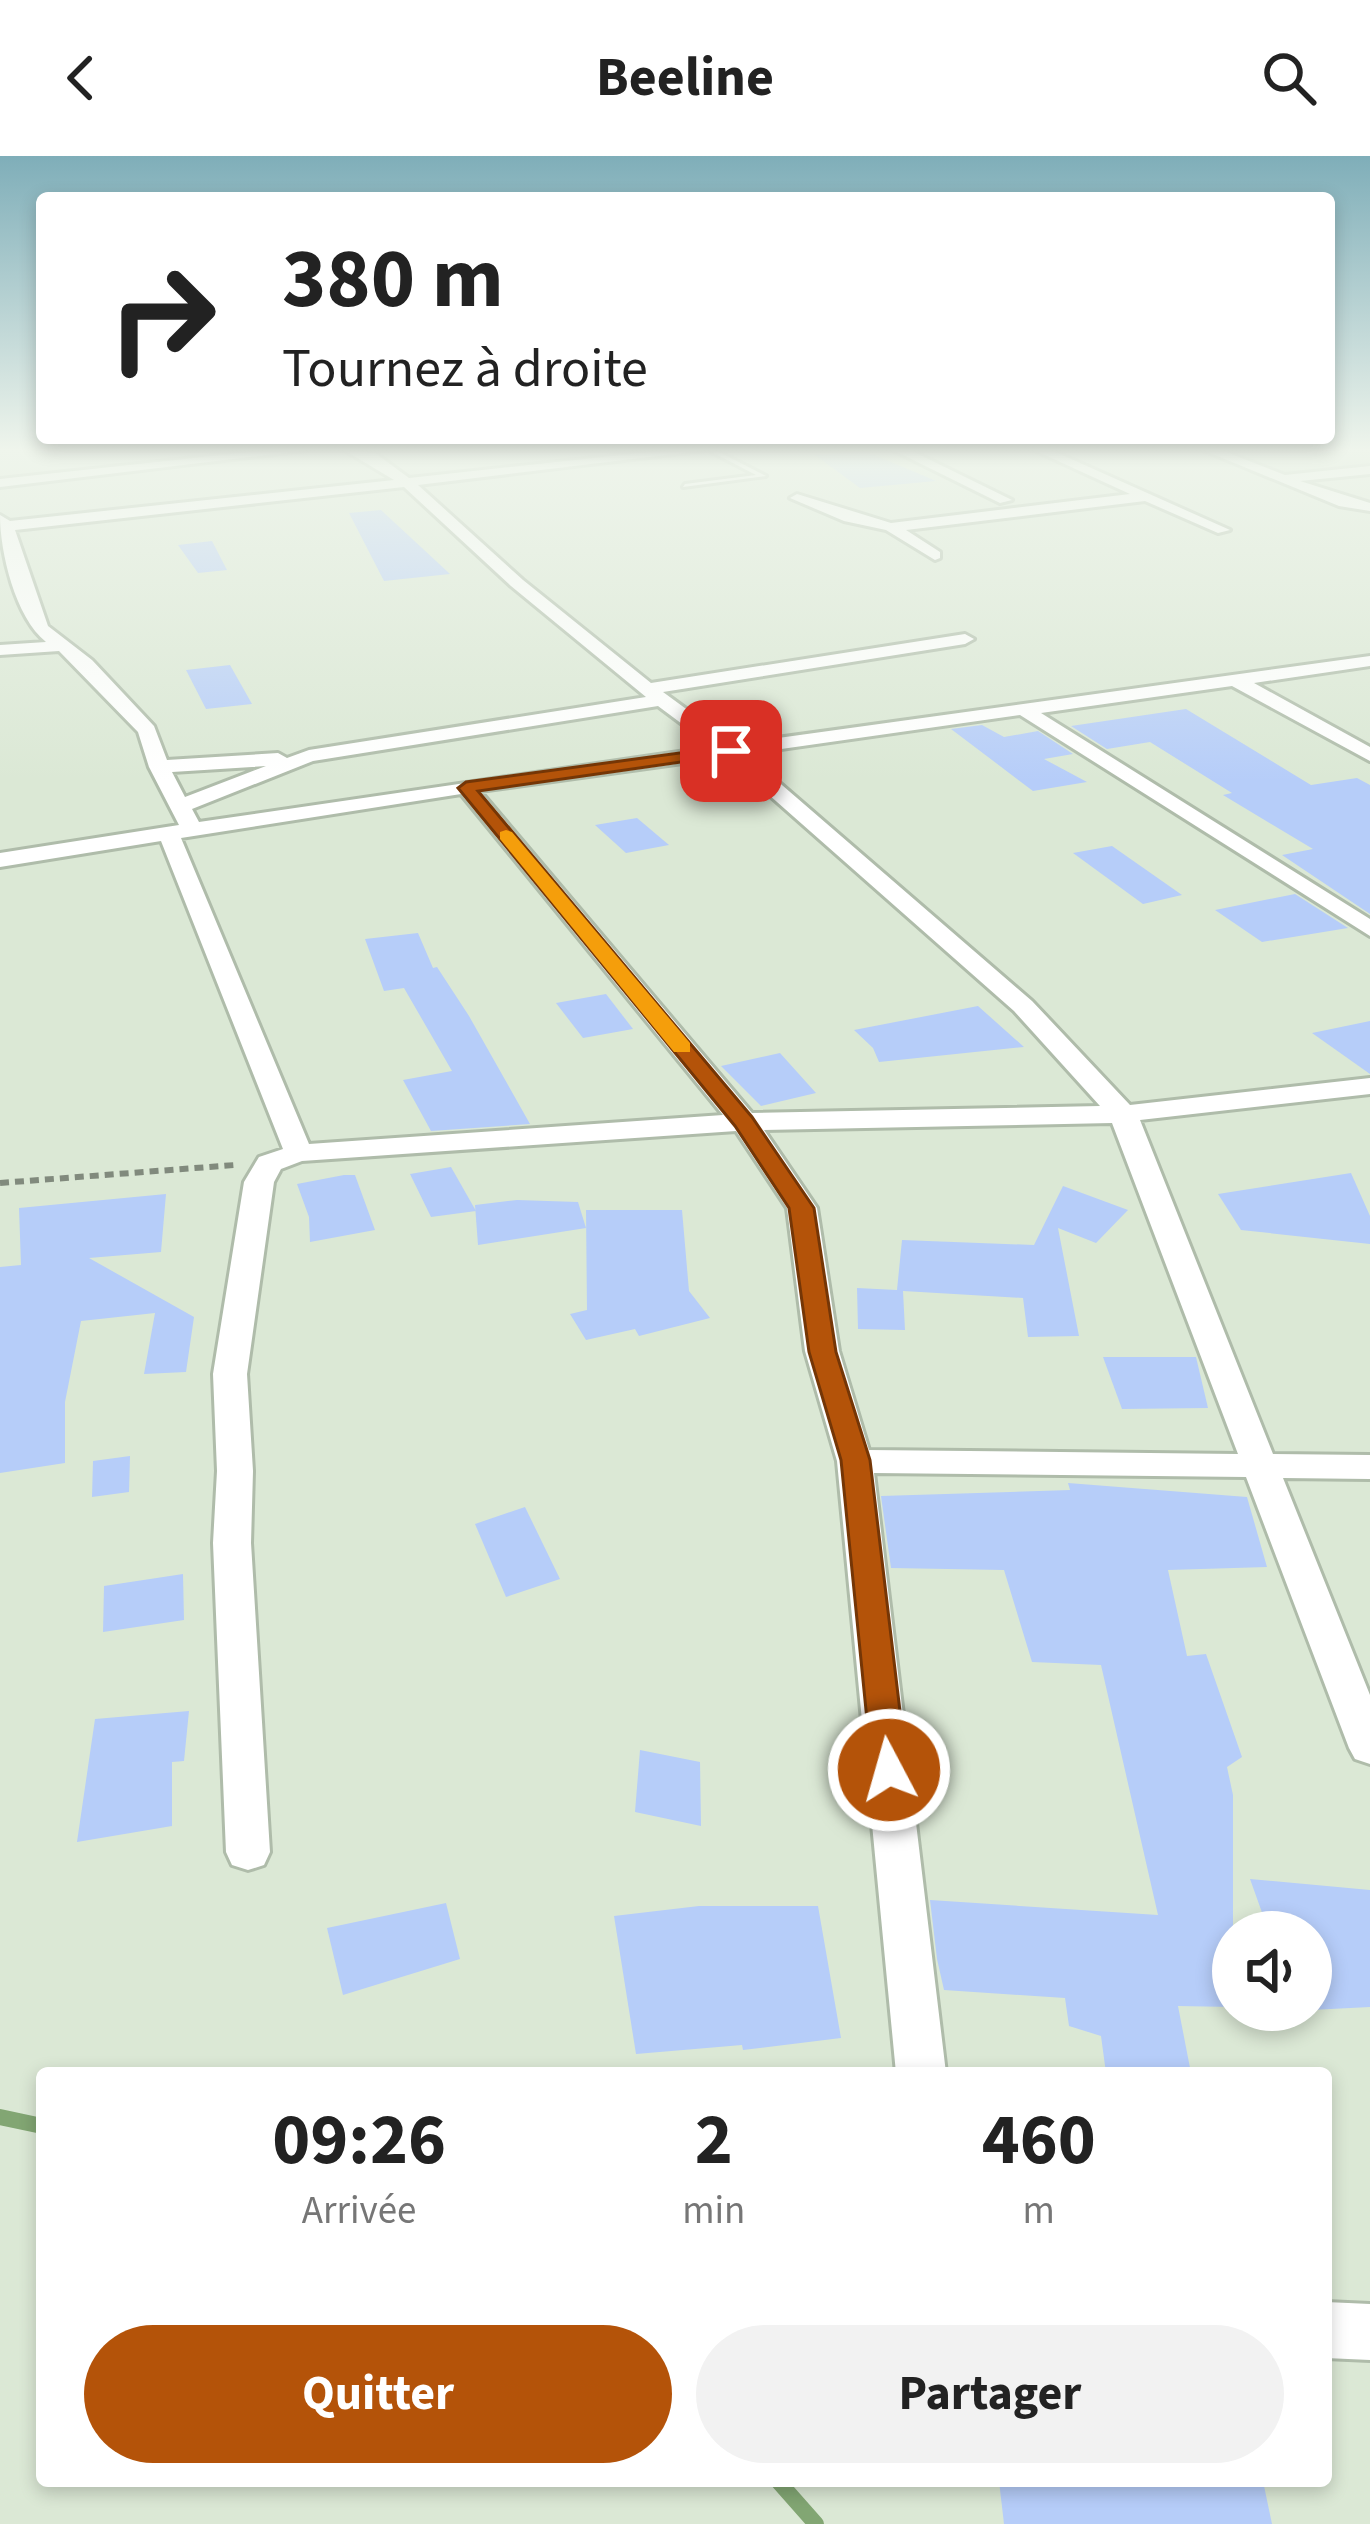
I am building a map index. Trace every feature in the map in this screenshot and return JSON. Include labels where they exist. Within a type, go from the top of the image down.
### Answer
[{"type":"street","points":[[14,561],[31,612],[59,646],[86,664],[147,730],[299,1153]]},
{"type":"street","points":[[492,561],[731,751],[1023,1006],[1123,1114],[1370,1748]]},
{"type":"street","points":[[159,767],[310,757],[965,639]]},
{"type":"street","points":[[0,650],[59,646]]},
{"type":"street","points":[[0,860],[179,822],[466,788],[1370,661]]},
{"type":"street","points":[[1237,681],[1370,755]]},
{"type":"street","points":[[1027,712],[1370,928]]},
{"type":"street","points":[[179,822],[310,757]]},
{"type":"street","points":[[466,788],[743,1122],[802,1208],[822,1352],[856,1460],[920,2067]]},
{"type":"street","points":[[248,1852],[232,1543],[235,1471],[230,1374],[259,1182],[269,1163],[299,1153],[743,1122],[1123,1114],[1370,1086]]},
{"type":"street","points":[[856,1460],[1370,1467]]},
{"type":"street","points":[[1332,2330],[1370,2332]]},
{"type":"path","points":[[0,1183],[269,1163]]},
{"type":"building","points":[[189,561],[222,561],[227,570],[198,573]]},
{"type":"building","points":[[373,561],[435,561],[450,574],[384,581]]},
{"type":"building","points":[[230,665],[252,704],[206,709],[186,670]]},
{"type":"building","points":[[1186,709],[1311,785],[1357,778],[1370,785],[1370,914],[1282,855],[1313,849],[1223,795],[1232,793],[1150,742],[1107,749],[1071,726]]},
{"type":"building","points":[[982,725],[1004,737],[1038,731],[1073,754],[1044,759],[1087,782],[1033,791],[951,729]]},
{"type":"building","points":[[637,818],[669,845],[626,853],[595,825]]},
{"type":"building","points":[[1112,846],[1182,895],[1143,904],[1073,853]]},
{"type":"building","points":[[1295,894],[1348,928],[1262,942],[1215,910]]},
{"type":"building","points":[[418,933],[433,968],[437,967],[469,1016],[530,1124],[431,1131],[403,1080],[452,1071],[404,988],[384,991],[365,939]]},
{"type":"building","points":[[606,994],[633,1029],[583,1038],[556,1003]]},
{"type":"building","points":[[978,1006],[1024,1047],[879,1062],[873,1048],[854,1030]]},
{"type":"building","points":[[1370,1021],[1370,1074],[1312,1033]]},
{"type":"building","points":[[780,1053],[816,1093],[761,1106],[721,1066]]},
{"type":"building","points":[[451,1167],[476,1211],[431,1217],[410,1174]]},
{"type":"building","points":[[1351,1173],[1370,1216],[1370,1244],[1241,1230],[1218,1194]]},
{"type":"building","points":[[355,1175],[375,1230],[310,1242],[309,1217],[297,1184]]},
{"type":"building","points":[[1063,1186],[1128,1210],[1096,1243],[1058,1228],[1079,1336],[1028,1337],[1023,1298],[903,1291],[905,1330],[858,1329],[857,1288],[897,1290],[902,1240],[1034,1245]]},
{"type":"building","points":[[166,1194],[161,1252],[89,1258],[194,1317],[186,1372],[144,1374],[155,1313],[81,1321],[65,1402],[65,1463],[0,1473],[0,1267],[21,1265],[19,1208]]},
{"type":"building","points":[[517,1200],[578,1202],[586,1228],[478,1245],[475,1205]]},
{"type":"building","points":[[586,1210],[682,1210],[689,1291],[710,1318],[639,1336],[635,1329],[586,1340],[570,1314],[587,1310]]},
{"type":"building","points":[[1103,1357],[1196,1357],[1208,1408],[1122,1409]]},
{"type":"building","points":[[130,1456],[129,1492],[92,1497],[93,1461]]},
{"type":"building","points":[[1068,1483],[1247,1497],[1267,1567],[1168,1570],[1187,1656],[1206,1654],[1242,1757],[1227,1767],[1233,1795],[1233,1911],[1212,1911],[1212,2007],[1178,2006],[1190,2067],[1105,2067],[1101,2036],[1069,2026],[1065,1998],[944,1990],[930,1900],[1158,1915],[1101,1665],[1032,1662],[1004,1570],[891,1568],[881,1496],[1070,1490]]},
{"type":"building","points":[[525,1507],[560,1579],[506,1597],[475,1524]]},
{"type":"building","points":[[183,1574],[184,1620],[103,1632],[104,1586]]},
{"type":"building","points":[[189,1711],[184,1761],[172,1762],[172,1826],[77,1842],[95,1719]]},
{"type":"building","points":[[640,1750],[700,1762],[701,1826],[635,1812]]},
{"type":"building","points":[[1250,1879],[1370,1890],[1370,2007],[1332,2009],[1332,1911],[1261,1911]]},
{"type":"building","points":[[446,1903],[460,1959],[343,1995],[327,1928]]},
{"type":"building","points":[[699,1906],[818,1906],[841,2038],[743,2050],[742,2045],[636,2054],[614,1916]]},
{"type":"building","points":[[1000,2487],[1264,2487],[1272,2524],[1004,2524]]},
{"type":"waterway","points":[[0,2117],[36,2125]]},
{"type":"waterway","points":[[783,2487],[816,2524]]},
{"type":"slow traffic","points":[[506,836],[682,1047]]},
{"type":"route","points":[[731,751],[466,788],[743,1122],[802,1208],[822,1352],[856,1460],[889,1770]]}]
